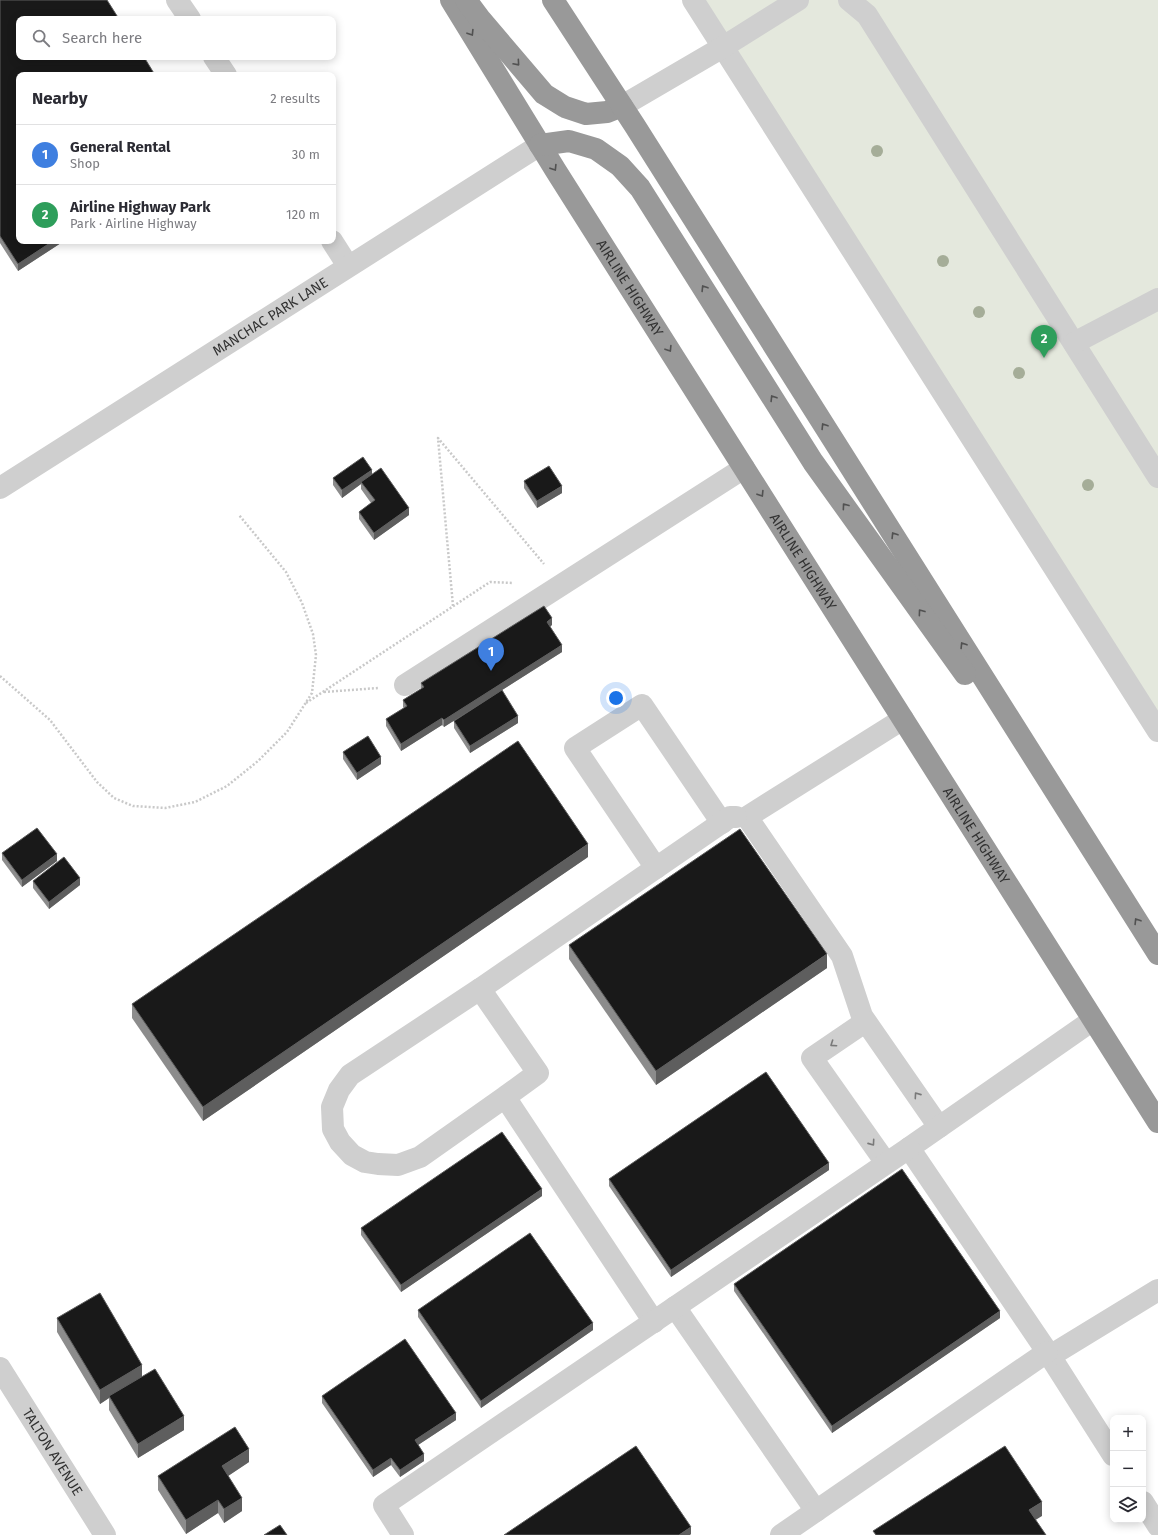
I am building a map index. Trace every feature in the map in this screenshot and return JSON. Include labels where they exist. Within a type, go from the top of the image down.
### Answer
[{"type":"highway","name":"AIRLINE HIGHWAY","points":[[451,0],[540,145],[1158,1122]]},
{"type":"highway","points":[[466,0],[481,20],[544,94],[565,108],[586,114],[607,112],[622,106]]},
{"type":"highway","points":[[553,0],[622,106],[1158,954]]},
{"type":"highway","points":[[540,145],[569,141],[596,149],[620,166],[640,188],[813,462],[942,642],[1076,824]]},
{"type":"street","points":[[177,0],[188,16]]},
{"type":"street","points":[[693,0],[1158,731]]},
{"type":"street","points":[[622,106],[723,48],[798,0]]},
{"type":"street","points":[[849,0],[867,16],[1158,477]]},
{"type":"street","points":[[216,60],[224,72]]},
{"type":"street","name":"MANCHAC PARK LANE","points":[[1,485],[540,145]]},
{"type":"street","points":[[334,244],[348,266]]},
{"type":"street","points":[[1074,343],[1158,299]]},
{"type":"street","points":[[405,685],[744,468]]},
{"type":"street","points":[[656,868],[575,748],[642,705],[722,822]]},
{"type":"street","points":[[480,989],[538,1073],[420,1157],[398,1165],[365,1162],[352,1155],[340,1142],[333,1129],[332,1107],[339,1090],[350,1075],[480,989],[722,822],[730,817],[746,817],[903,719]]},
{"type":"street","points":[[746,817],[842,956],[865,1022],[939,1127]]},
{"type":"street","points":[[403,1535],[384,1505],[886,1164],[1093,1020]]},
{"type":"street","points":[[865,1022],[812,1058],[886,1164]]},
{"type":"street","points":[[505,1097],[654,1322]]},
{"type":"street","points":[[909,1148],[1048,1354],[1110,1451]]},
{"type":"street","points":[[781,1535],[1048,1354],[1158,1290]]},
{"type":"street","points":[[675,1307],[816,1511]]},
{"type":"street","name":"TALTON AVENUE","points":[[0,1368],[105,1535]]},
{"type":"street","points":[[1146,1507],[1158,1526]]},
{"type":"path","points":[[453,606],[438,438],[561,585]]},
{"type":"path","points":[[0,676],[50,720],[97,782],[114,798],[133,806],[165,808],[195,802],[227,786],[258,761],[287,732],[312,693],[316,655],[313,634],[302,603],[286,572],[239,515]]},
{"type":"path","points":[[305,704],[490,582],[514,583]]},
{"type":"path","points":[[322,692],[405,685]]},
{"type":"shaded area","points":[[703,0],[1158,0],[1158,716]]},
{"type":"building","points":[[0,0],[107,0],[117,16],[16,16],[16,60],[146,60],[153,72],[16,72],[16,244],[48,244],[18,264],[0,236]]},
{"type":"building","points":[[363,457],[372,470],[342,490],[333,478]]},
{"type":"building","points":[[549,466],[562,486],[537,501],[524,481]]},
{"type":"building","points":[[381,468],[409,508],[374,533],[359,512],[375,500],[361,482]]},
{"type":"building","points":[[544,606],[552,618],[547,622],[562,645],[444,720],[442,718],[401,744],[386,719],[407,706],[403,700],[424,687],[421,683]]},
{"type":"building","points":[[502,690],[518,716],[470,746],[454,721]]},
{"type":"building","points":[[368,736],[381,757],[357,773],[343,752]]},
{"type":"building","points":[[518,741],[588,844],[203,1107],[132,1004]]},
{"type":"building","points":[[37,828],[57,854],[22,880],[2,853]]},
{"type":"building","points":[[740,829],[827,954],[656,1071],[569,945]]},
{"type":"building","points":[[64,857],[80,878],[49,902],[33,881]]},
{"type":"building","points":[[766,1072],[829,1163],[671,1270],[609,1179]]},
{"type":"building","points":[[502,1132],[542,1189],[401,1285],[361,1228]]},
{"type":"building","points":[[902,1169],[1000,1311],[832,1426],[734,1284]]},
{"type":"building","points":[[530,1233],[593,1323],[481,1401],[418,1310]]},
{"type":"building","points":[[100,1293],[142,1365],[100,1390],[57,1318]]},
{"type":"building","points":[[405,1339],[456,1413],[415,1440],[424,1454],[400,1470],[391,1458],[373,1470],[322,1396]]},
{"type":"building","points":[[155,1369],[184,1416],[138,1444],[109,1396]]},
{"type":"building","points":[[235,1427],[249,1449],[222,1466],[242,1498],[224,1509],[218,1500],[186,1520],[158,1476]]},
{"type":"building","points":[[636,1446],[691,1527],[679,1535],[504,1535]]},
{"type":"building","points":[[1005,1446],[1042,1502],[1029,1510],[1046,1535],[876,1535],[873,1531]]},
{"type":"building","points":[[280,1525],[287,1535],[264,1535]]},
{"type":"place","name":"Airline Highway Park","points":[[1044,358]]},
{"type":"place","name":"General Rental","points":[[491,671]]}]
